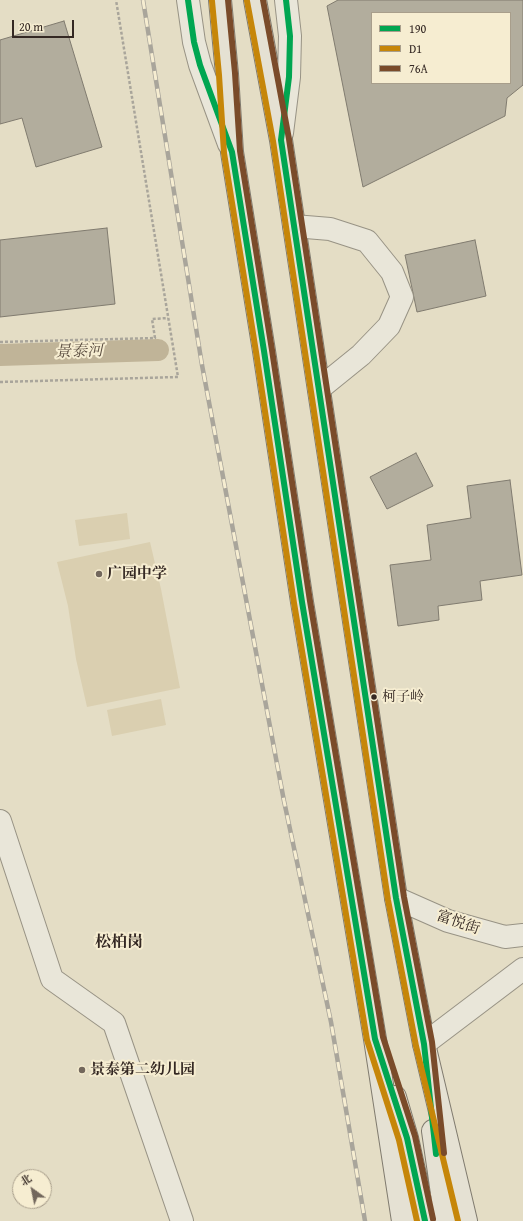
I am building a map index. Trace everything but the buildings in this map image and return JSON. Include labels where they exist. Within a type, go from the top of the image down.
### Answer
[{"type":"highway","points":[[220,0],[232,152],[302,602],[375,1039],[403,1221]]},
{"type":"highway","points":[[255,0],[281,140],[396,898],[424,1044],[466,1221]]},
{"type":"highway","points":[[375,1039],[407,1138],[425,1221]]},
{"type":"highway","points":[[424,1044],[435,1150],[446,1221]]},
{"type":"street","points":[[188,0],[194,42],[200,65],[232,152]]},
{"type":"street","points":[[281,140],[289,77],[290,36],[286,0]]},
{"type":"street","points":[[294,226],[330,229],[367,241],[392,272],[402,297],[389,326],[361,355],[319,389]]},
{"type":"street","points":[[0,821],[52,979],[114,1023],[182,1221]]},
{"type":"street","name":"富悦街","points":[[396,898],[448,921],[505,937],[523,935]]},
{"type":"street","points":[[424,1044],[523,968]]},
{"type":"path","points":[[0,382],[178,377],[116,0]]},
{"type":"path","points":[[0,342],[155,338],[152,319],[168,318]]},
{"type":"shaded area","points":[[127,513],[130,539],[79,546],[75,520]]},
{"type":"shaded area","points":[[150,542],[161,589],[180,688],[87,707],[76,659],[68,606],[57,562]]},
{"type":"shaded area","points":[[161,699],[166,725],[112,736],[107,710]]},
{"type":"waterway","name":"景泰河","points":[[0,355],[158,350]]},
{"type":"railway","points":[[143,0],[202,365],[284,801],[331,1022],[365,1221]]},
{"type":"transit line","name":"190","points":[[188,0],[194,42],[200,65],[232,152],[302,602],[375,1039],[407,1138],[425,1221]]},
{"type":"transit line","name":"76A","points":[[228,0],[240,151],[310,601],[383,1037],[415,1136],[433,1219]]},
{"type":"transit line","name":"76A","points":[[263,0],[289,139],[404,897],[432,1042],[444,1153]]},
{"type":"transit line","name":"190","points":[[286,0],[290,36],[289,77],[281,140],[396,898],[424,1044],[436,1154]]},
{"type":"transit line","name":"D1","points":[[212,1],[224,153],[294,603],[367,1040],[399,1140],[417,1221]]},
{"type":"transit line","name":"D1","points":[[247,1],[273,141],[388,900],[416,1046],[458,1221]]},
{"type":"place","name":"广园中学","points":[[99,574]]},
{"type":"place","name":"柯子岭","points":[[374,697]]},
{"type":"place","name":"景泰第二幼儿园","points":[[82,1070]]},
{"type":"district","name":"松柏岗","points":[[119,943]]}]
